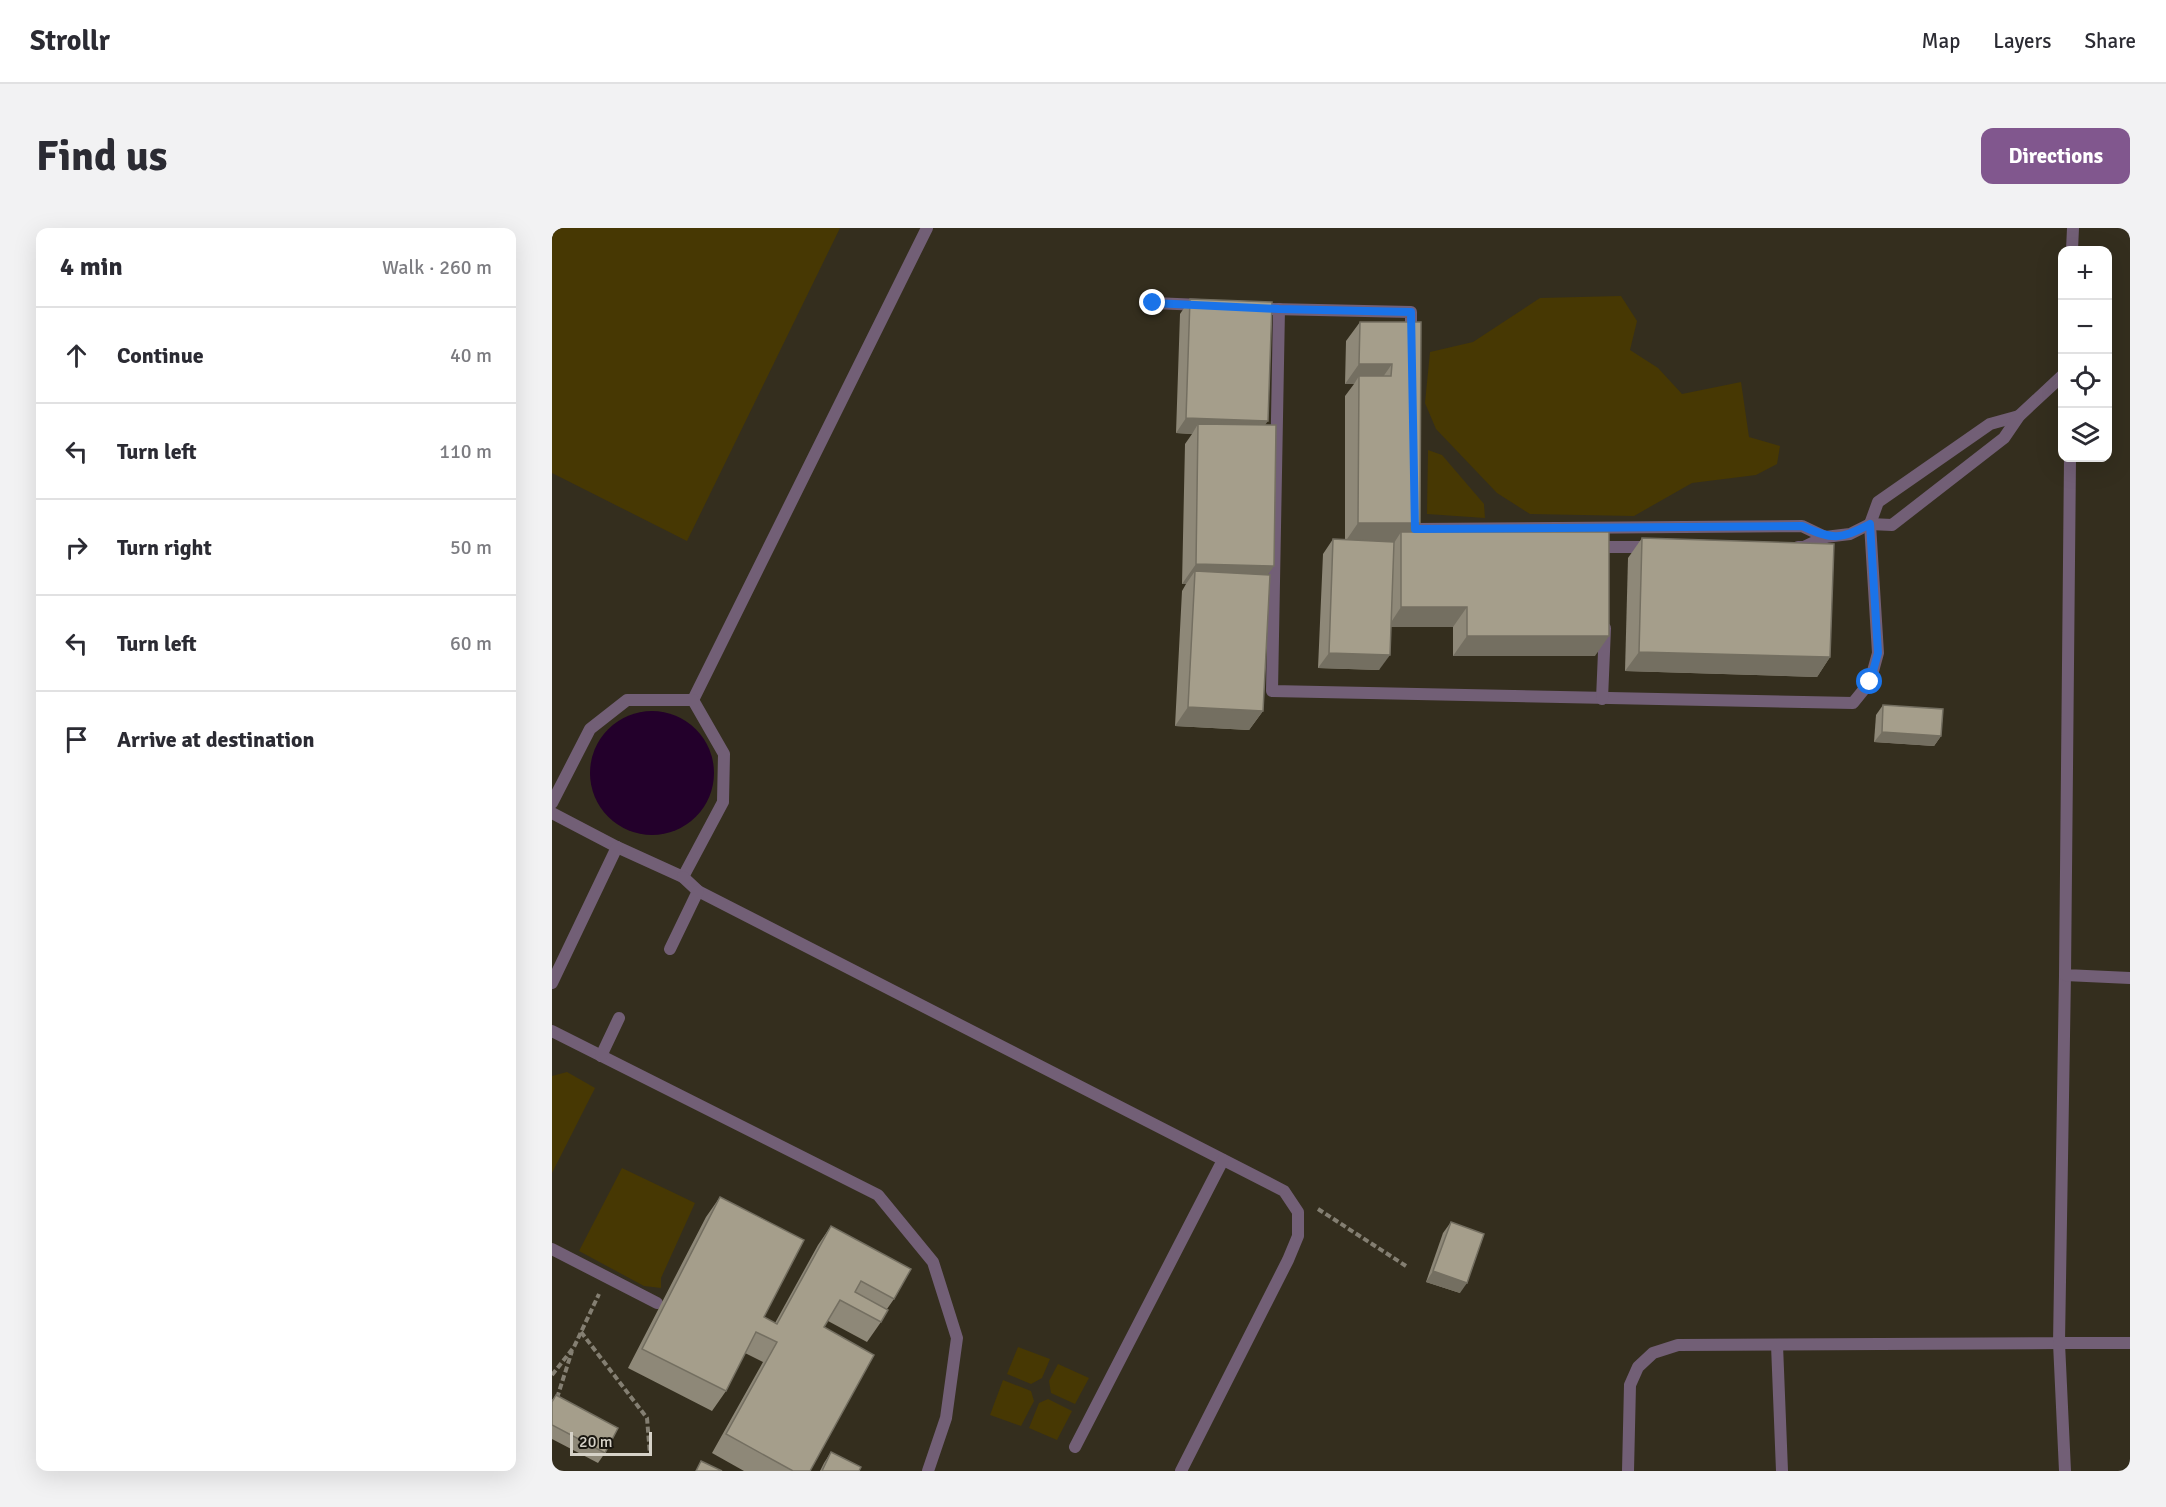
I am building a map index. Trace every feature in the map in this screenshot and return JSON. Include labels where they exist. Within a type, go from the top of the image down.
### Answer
[{"type":"street","points":[[693,700],[927,228]]},
{"type":"street","points":[[2072,246],[2073,228]]},
{"type":"street","points":[[1153,303],[1210,306]]},
{"type":"street","points":[[1256,308],[1411,312],[1411,346]]},
{"type":"street","points":[[1279,309],[1272,691],[1853,703],[1870,682],[1878,653],[1870,524],[1878,502],[1990,424],[2019,416]]},
{"type":"street","points":[[1781,547],[1804,547],[1825,537],[1850,534],[1870,524],[1892,525],[2004,438],[2019,416],[2058,380]]},
{"type":"street","points":[[2065,1471],[2059,1343],[2070,462]]},
{"type":"street","points":[[1426,547],[1414,547],[1415,523],[1802,526],[1825,537]]},
{"type":"street","points":[[1586,547],[1608,553],[1666,547]]},
{"type":"street","points":[[1602,699],[1606,617]]},
{"type":"street","points":[[552,803],[590,729],[627,700],[693,700]]},
{"type":"street","points":[[683,877],[723,802],[724,754],[693,700]]},
{"type":"street","points":[[552,813],[617,847],[683,877],[698,891],[1284,1191],[1298,1212],[1298,1236],[1181,1471]]},
{"type":"street","points":[[552,983],[617,847]]},
{"type":"street","points":[[670,949],[698,891]]},
{"type":"street","points":[[2065,975],[2130,978]]},
{"type":"street","points":[[601,1056],[619,1018]]},
{"type":"street","points":[[552,1031],[878,1196],[933,1262],[957,1338],[946,1418],[928,1471]]},
{"type":"street","points":[[1075,1447],[1223,1160]]},
{"type":"street","points":[[552,1249],[657,1303]]},
{"type":"street","points":[[1628,1471],[1630,1385],[1638,1367],[1653,1353],[1678,1345],[2130,1343]]},
{"type":"street","points":[[1777,1345],[1782,1471]]},
{"type":"path","points":[[1298,1212],[1317,1209],[1406,1266]]},
{"type":"path","points":[[556,1401],[574,1347],[607,1277]]},
{"type":"path","points":[[581,1332],[647,1418],[650,1455]]},
{"type":"path","points":[[552,1375],[574,1347]]},
{"type":"shaded area","points":[[552,228],[840,228],[687,541],[552,473]]},
{"type":"shaded area","points":[[1621,296],[1637,321],[1630,350],[1658,368],[1682,394],[1741,382],[1749,437],[1780,446],[1777,464],[1756,475],[1692,483],[1634,516],[1530,514],[1497,493],[1436,429],[1425,403],[1430,352],[1473,342],[1540,298]]},
{"type":"shaded area","points":[[1428,450],[1442,455],[1484,504],[1485,518],[1427,514]]},
{"type":"shaded area","points":[[652,711],[676,716],[696,729],[709,749],[714,773],[709,797],[696,817],[676,830],[652,835],[628,830],[608,817],[595,797],[590,773],[595,749],[608,729],[628,716]]},
{"type":"shaded area","points":[[567,1072],[595,1088],[552,1173],[552,1076]]},
{"type":"shaded area","points":[[622,1168],[695,1203],[661,1278],[661,1288],[644,1286],[579,1251]]},
{"type":"shaded area","points":[[1018,1347],[1050,1359],[1042,1378],[1031,1384],[1007,1374]]},
{"type":"shaded area","points":[[1058,1364],[1089,1378],[1075,1404],[1051,1393],[1049,1381]]},
{"type":"shaded area","points":[[1003,1380],[1031,1391],[1034,1401],[1021,1426],[990,1415]]},
{"type":"shaded area","points":[[1048,1399],[1072,1411],[1057,1440],[1029,1428],[1039,1403]]},
{"type":"building","points":[[1190,299],[1272,302],[1268,421],[1186,418]]},
{"type":"building","points":[[1360,322],[1421,322],[1420,523],[1358,523],[1359,376],[1391,376],[1392,364],[1359,364]]},
{"type":"building","points":[[1198,424],[1276,425],[1274,566],[1196,564]]},
{"type":"building","points":[[1401,532],[1609,532],[1609,636],[1467,636],[1467,607],[1401,607]]},
{"type":"building","points":[[1642,538],[1834,544],[1830,657],[1639,652]]},
{"type":"building","points":[[1333,539],[1394,542],[1390,655],[1329,653]]},
{"type":"building","points":[[1195,571],[1270,575],[1263,711],[1188,707]]},
{"type":"building","points":[[1883,705],[1943,709],[1941,736],[1882,732]]},
{"type":"building","points":[[720,1197],[804,1240],[764,1317],[777,1324],[831,1226],[911,1269],[894,1299],[861,1281],[855,1292],[888,1310],[881,1322],[840,1300],[824,1327],[874,1355],[810,1471],[793,1471],[726,1434],[777,1342],[756,1332],[726,1391],[642,1349]]},
{"type":"building","points":[[1451,1222],[1484,1234],[1467,1283],[1433,1271]]},
{"type":"building","points":[[556,1395],[618,1428],[605,1453],[552,1425],[552,1402]]},
{"type":"building","points":[[831,1452],[861,1467],[859,1471],[822,1471]]},
{"type":"building","points":[[701,1461],[722,1471],[696,1471]]},
{"type":"route","points":[[1153,303],[1411,312],[1415,529],[1802,526],[1825,537],[1850,534],[1870,524],[1878,653],[1870,682]]}]
